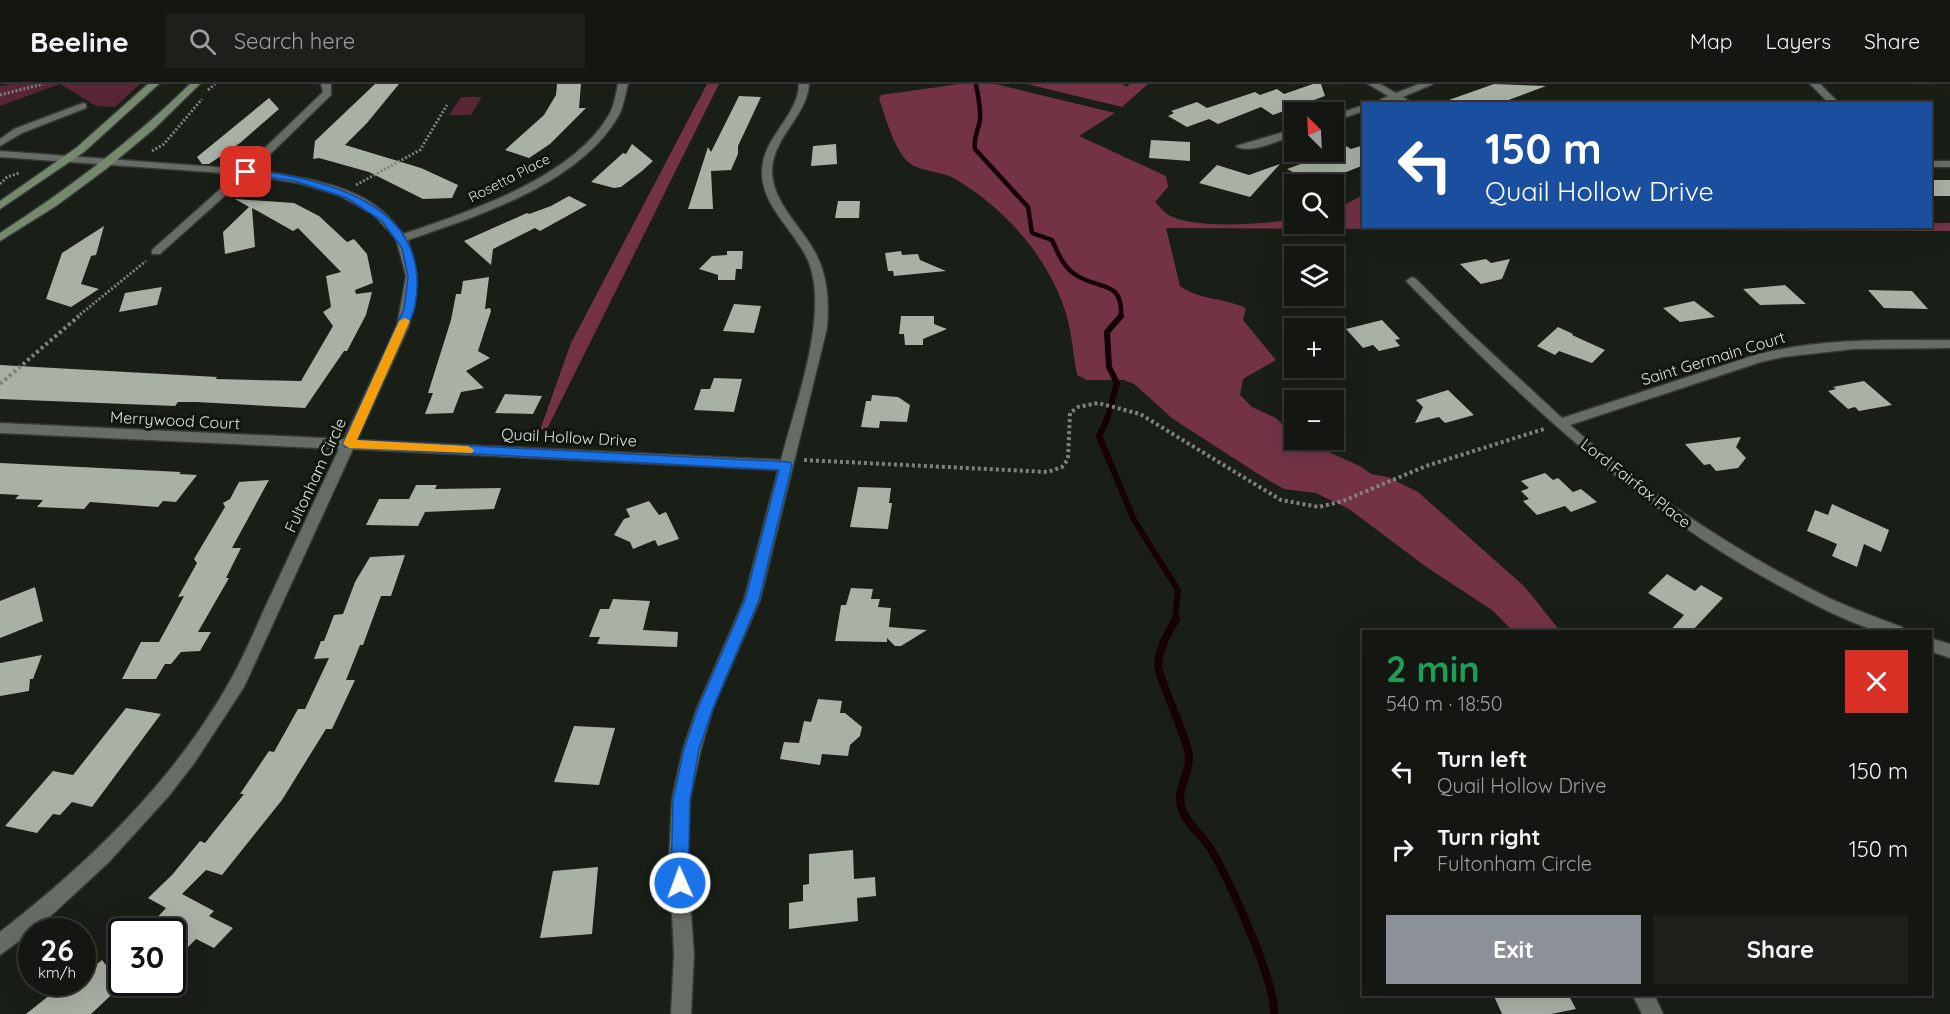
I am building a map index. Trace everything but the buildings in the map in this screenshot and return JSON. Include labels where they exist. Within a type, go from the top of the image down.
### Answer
[{"type":"main road","points":[[0,206],[68,159],[154,84]]},
{"type":"main road","points":[[0,238],[108,162],[160,120],[195,84]]},
{"type":"street","points":[[156,252],[246,172],[328,93],[326,84]]},
{"type":"street","name":"Rosetta Place","points":[[402,238],[504,200],[561,168],[584,150],[606,128],[619,104],[623,84]]},
{"type":"street","points":[[681,1014],[684,954],[678,859],[681,800],[692,749],[705,708],[752,600],[821,328],[823,304],[821,281],[814,261],[776,204],[767,171],[775,138],[803,98],[804,84]]},
{"type":"street","points":[[1373,84],[1406,102]]},
{"type":"street","points":[[1380,102],[1428,84]]},
{"type":"street","points":[[1815,84],[1834,102]]},
{"type":"street","points":[[0,143],[18,131],[83,106]]},
{"type":"street","points":[[1344,115],[1362,109]]},
{"type":"street","points":[[1241,146],[1264,143],[1284,136]]},
{"type":"street","name":"Fultonham Circle","points":[[0,154],[246,172],[296,178],[342,192],[367,204],[386,219],[402,238],[411,262],[413,277],[409,309],[238,682],[194,752],[149,808],[71,887],[0,945]]},
{"type":"street","points":[[1932,164],[1950,164]]},
{"type":"street","name":"Lord Fairfax Place","points":[[1412,281],[1482,351],[1561,423],[1648,496],[1719,545],[1802,590],[1892,630]]},
{"type":"street","name":"Saint Germain Court","points":[[1561,423],[1791,350],[1866,344],[1950,345]]},
{"type":"street","name":"Merrywood Court","points":[[0,428],[349,444]]},
{"type":"street","name":"Quail Hollow Drive","points":[[349,444],[786,465]]},
{"type":"street","points":[[1932,645],[1950,651]]},
{"type":"street","points":[[1643,996],[1653,1014]]},
{"type":"path","points":[[0,94],[43,84]]},
{"type":"path","points":[[342,192],[420,150],[447,105]]},
{"type":"path","points":[[0,384],[26,359],[156,252]]},
{"type":"path","points":[[786,465],[803,460],[1048,471],[1062,467],[1068,459],[1070,413],[1076,407],[1087,404],[1128,409],[1149,418],[1281,500],[1319,507],[1342,501],[1426,466],[1561,423]]},
{"type":"shaded area","points":[[60,84],[0,106],[0,86]]},
{"type":"shaded area","points":[[60,84],[140,84],[115,107],[96,106]]},
{"type":"shaded area","points":[[707,84],[719,84],[547,429],[540,430],[571,343]]},
{"type":"shaded area","points":[[959,84],[995,84],[1115,113],[1079,136],[1166,176],[1168,187],[1155,202],[1170,216],[1185,221],[1216,224],[1250,224],[1284,220],[1284,228],[1166,228],[1180,286],[1196,294],[1246,308],[1243,320],[1276,360],[1243,379],[1240,395],[1252,407],[1276,418],[1284,426],[1284,450],[1324,450],[1360,466],[1371,474],[1388,477],[1418,492],[1525,587],[1559,630],[1512,630],[1492,610],[1425,566],[1349,509],[1316,493],[1284,489],[1263,477],[1173,419],[1134,384],[1124,380],[1087,380],[1077,375],[1064,307],[1055,285],[1029,244],[1013,225],[977,193],[952,177],[919,168],[908,162],[892,136],[879,98],[881,95]]},
{"type":"shaded area","points":[[1027,84],[1122,84],[1128,87],[1129,84],[1148,84],[1122,107]]},
{"type":"shaded area","points":[[461,97],[482,97],[471,115],[449,115]]},
{"type":"shaded area","points":[[1362,196],[1362,228],[1932,228],[1932,223],[1950,223],[1950,231],[1344,229],[1344,205]]},
{"type":"waterway","points":[[976,84],[980,116],[975,149],[1028,207],[1032,233],[1052,240],[1064,264],[1071,272],[1114,291],[1121,305],[1121,316]]},
{"type":"waterway","points":[[1121,316],[1107,332],[1109,367],[1117,383],[1107,419],[1099,436],[1134,520],[1178,590],[1175,620]]},
{"type":"waterway","points":[[1176,619],[1162,647],[1158,665],[1189,755],[1188,769],[1181,791],[1181,807],[1187,820],[1216,858],[1238,902],[1267,979],[1274,1014]]},
{"type":"slow traffic","points":[[405,321],[349,444],[468,450]]},
{"type":"route","points":[[246,172],[296,178],[351,196],[367,204],[386,219],[402,238],[407,248],[413,277],[413,292],[409,309],[349,444],[786,465],[752,600],[705,708],[692,749],[681,800],[678,859],[680,883]]}]
